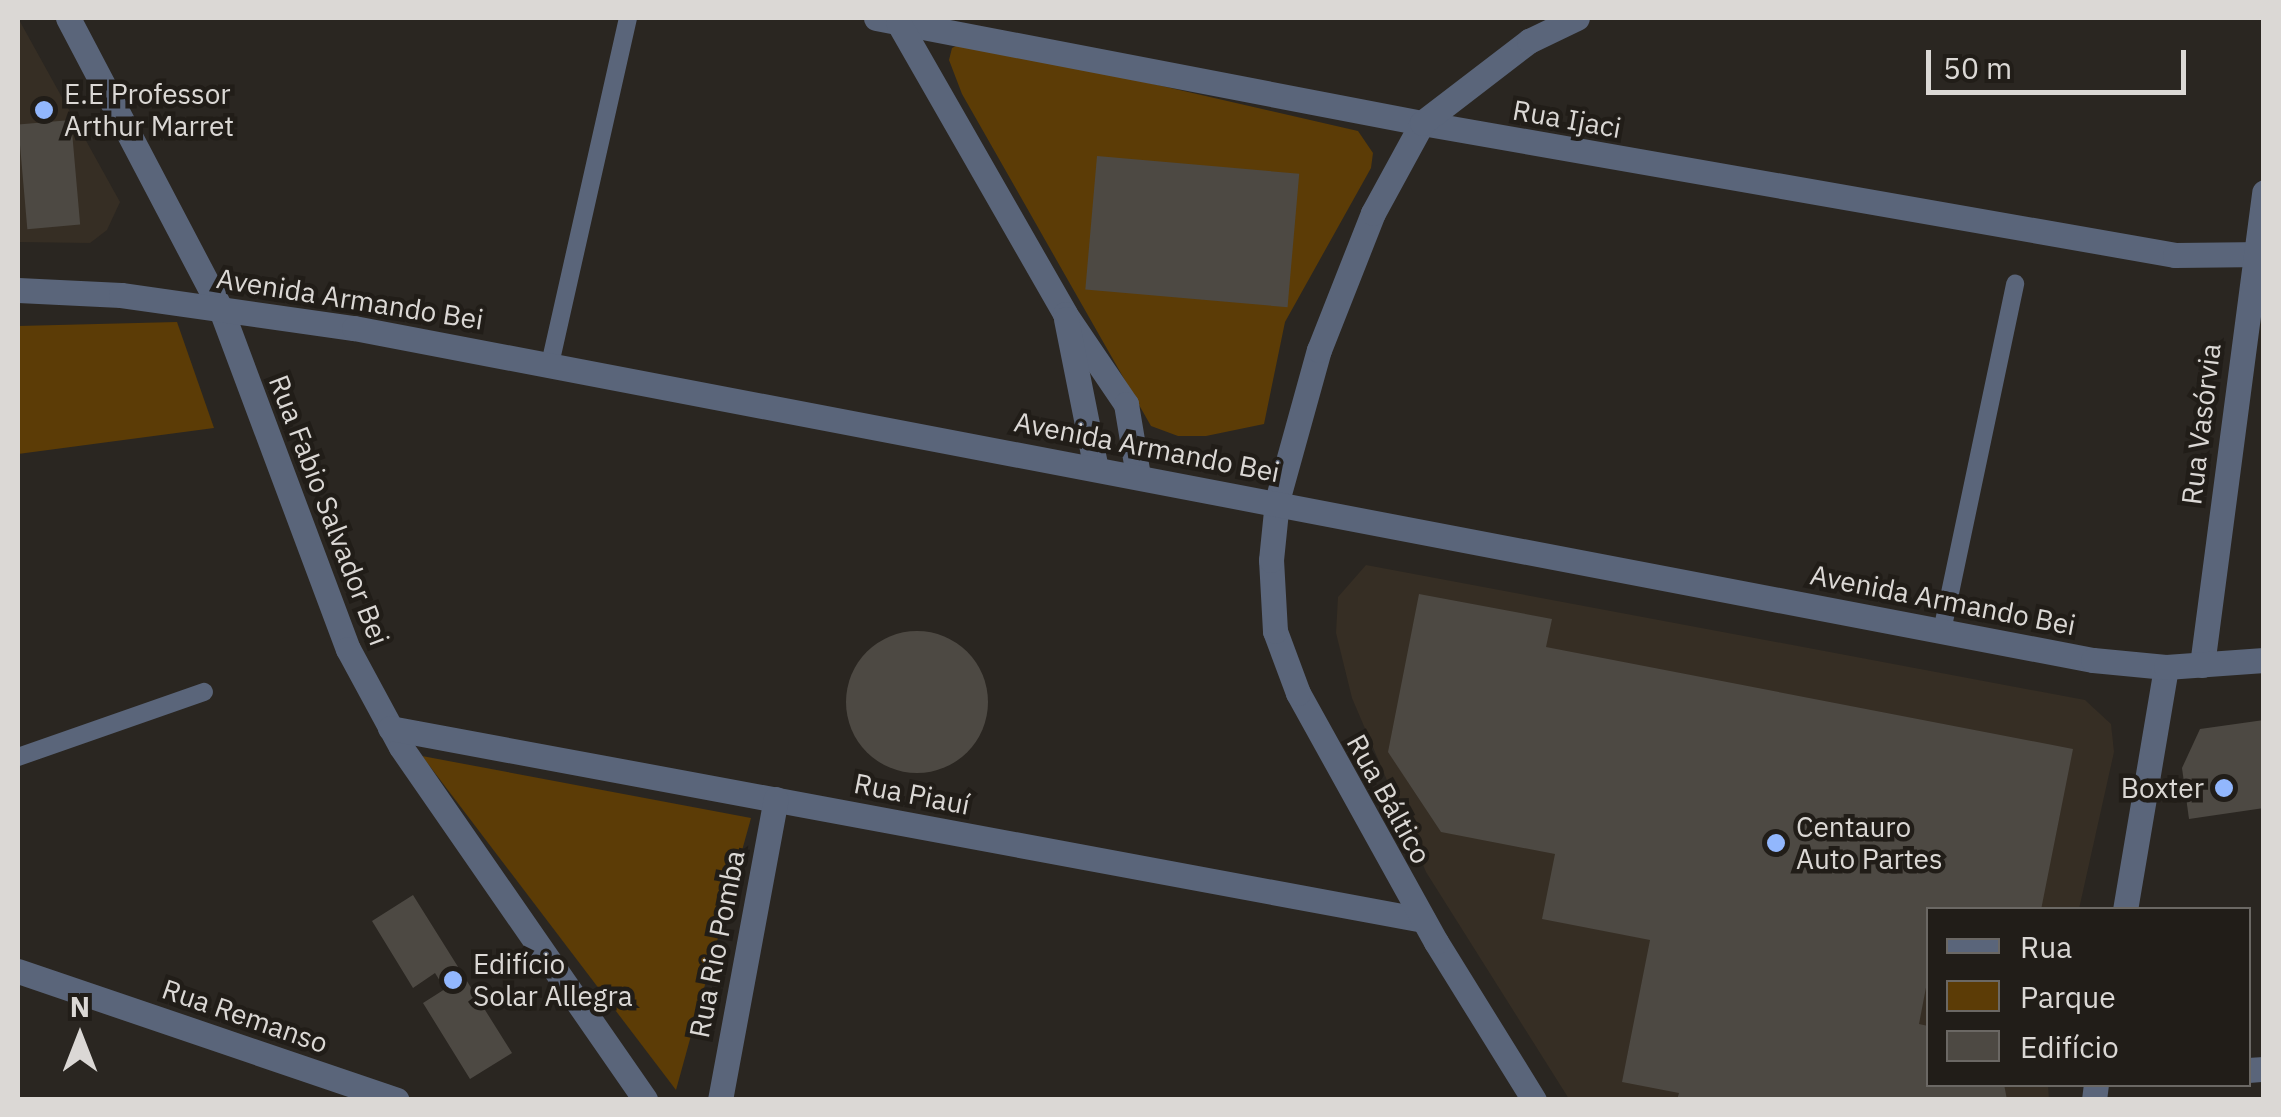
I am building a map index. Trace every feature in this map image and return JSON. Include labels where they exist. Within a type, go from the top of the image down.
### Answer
[{"type":"street","name":"Rua Fabio Salvador Bei","points":[[68,18],[220,307],[300,534],[390,728],[645,1100]]},
{"type":"street","points":[[1422,123],[1529,41],[1576,18]]},
{"type":"street","points":[[887,20],[1065,314],[1126,404],[1138,476]]},
{"type":"street","name":"Rua Ijaci","points":[[887,20],[1422,123],[2175,255],[2258,256]]},
{"type":"street","name":"Rua Báltico","points":[[1422,123],[1373,213],[1319,350],[1277,502],[1274,631],[1306,710],[1424,920],[1534,1100]]},
{"type":"street","name":"Rua Vasórvia","points":[[2202,665],[2264,192]]},
{"type":"street","name":"Avenida Armando Bei","points":[[18,290],[220,307],[550,364],[1942,630],[2166,667],[2264,660]]},
{"type":"street","points":[[1065,314],[1096,469]]},
{"type":"street","points":[[2125,907],[2166,667]]},
{"type":"street","name":"Rua Piauí","points":[[390,728],[1424,920]]},
{"type":"street","name":"Rua Rio Pomba","points":[[720,1100],[776,799]]},
{"type":"street","name":"Rua Remanso","points":[[18,971],[396,1100]]},
{"type":"lane","points":[[550,364],[628,18]]},
{"type":"lane","points":[[1942,630],[2015,284]]},
{"type":"lane","points":[[18,757],[204,692]]},
{"type":"shaded area","name":"E.E Professor Arthur Marret","points":[[18,18],[120,202],[107,230],[90,243],[18,242]]},
{"type":"shaded area","name":"Centauro Auto Partes","points":[[1366,565],[2085,700],[2111,724],[2114,752],[2079,907],[1926,907],[1926,1087],[2048,1087],[2049,1099],[1569,1099],[1426,872],[1352,698],[1336,633],[1338,597]]},
{"type":"green space","points":[[966,41],[1358,131],[1373,153],[1371,168],[1285,322],[1264,424],[1206,436],[1178,436],[1151,426],[962,94],[949,60],[952,48]]},
{"type":"green space","points":[[177,322],[214,428],[18,454],[18,326]]},
{"type":"green space","points":[[422,756],[751,818],[676,1090]]},
{"type":"building","points":[[71,120],[80,225],[27,229],[18,125]]},
{"type":"building","points":[[1097,156],[1299,174],[1288,307],[1085,289]]},
{"type":"building","name":"Centauro Auto Partes","points":[[1419,594],[1552,619],[1546,647],[2073,749],[2042,907],[1926,907],[1926,987],[1919,1024],[1926,1026],[1926,1087],[2005,1087],[2007,1100],[1677,1100],[1679,1093],[1622,1082],[1650,940],[1542,919],[1555,854],[1441,832],[1388,752]]},
{"type":"building","points":[[917,631],[944,637],[967,652],[982,675],[988,702],[982,729],[967,752],[944,767],[917,773],[890,767],[867,752],[852,729],[846,702],[852,675],[867,652],[890,637]]},
{"type":"building","name":"Boxter","points":[[2264,720],[2264,808],[2189,819],[2182,768],[2200,729]]},
{"type":"building","name":"Edifício Solar Allegra","points":[[413,895],[512,1053],[470,1079],[423,1003],[445,989],[435,973],[413,988],[372,921]]},
{"type":"place","name":"E.E Professor Arthur Marret","points":[[44,110]]},
{"type":"place","name":"Boxter","points":[[2224,788]]},
{"type":"place","name":"Centauro Auto Partes","points":[[1776,843]]},
{"type":"place","name":"Edifício Solar Allegra","points":[[453,980]]}]
